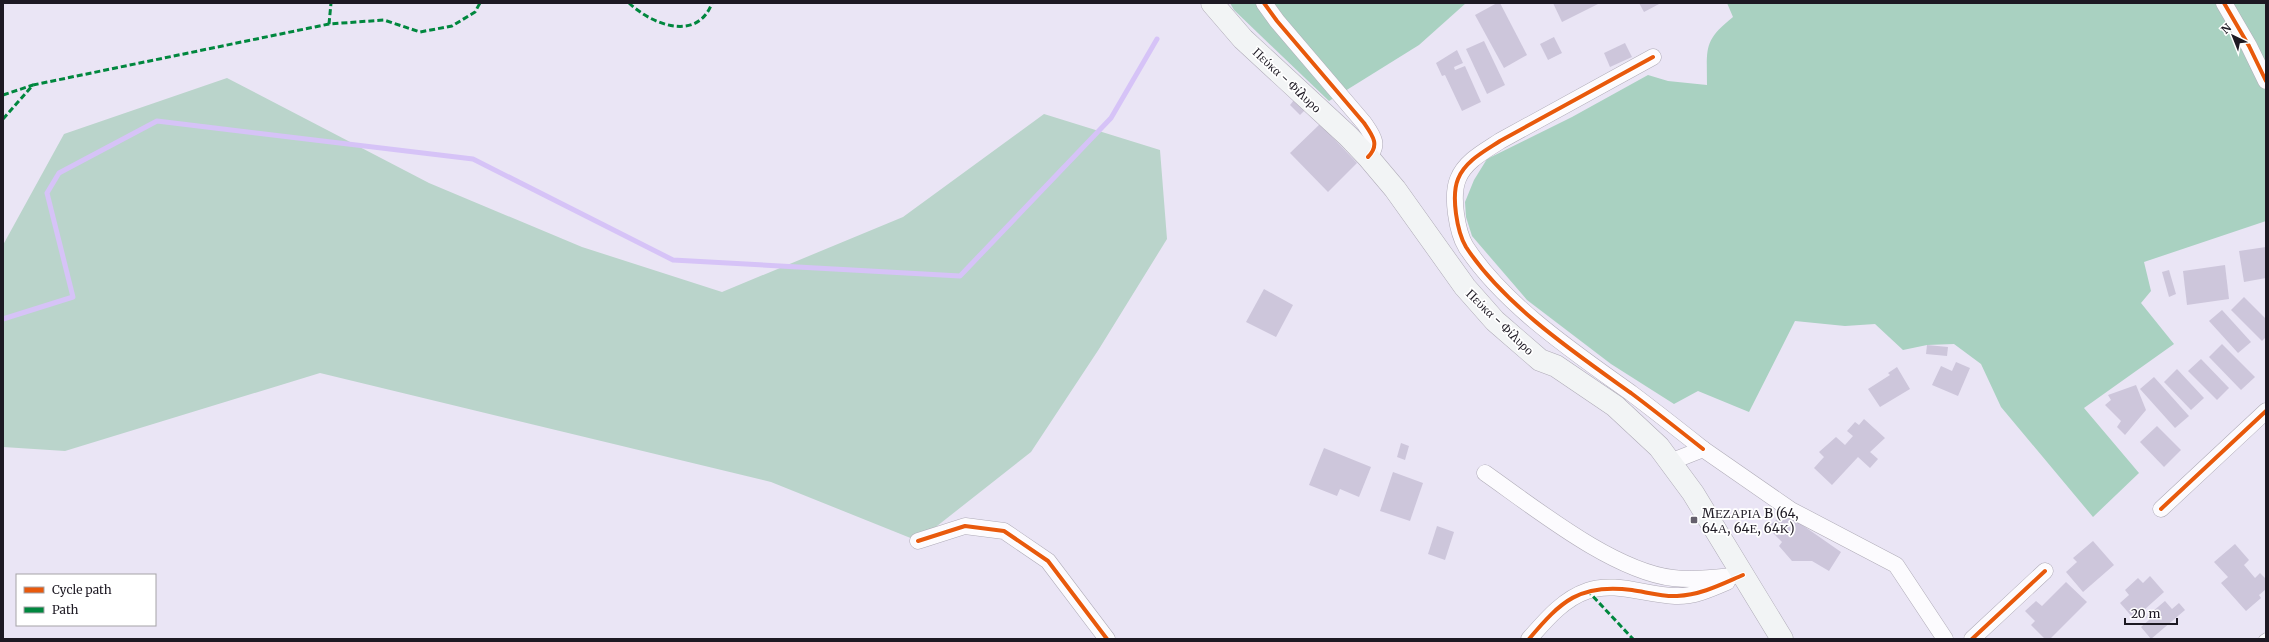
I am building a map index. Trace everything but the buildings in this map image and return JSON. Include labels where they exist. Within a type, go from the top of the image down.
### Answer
[{"type":"main road","name":"Πεύκα - Φίλυρο","points":[[1212,3],[1243,39],[1348,136],[1368,157],[1395,189],[1465,287],[1495,321],[1540,360],[1556,366],[1615,406],[1646,434],[1670,462],[1693,493],[1782,639]]},
{"type":"street","points":[[1264,3],[1276,21],[1364,123],[1375,142],[1375,149],[1368,157]]},
{"type":"street","points":[[2224,3],[2249,46],[2266,81]]},
{"type":"street","points":[[1654,57],[1500,141],[1476,156],[1458,179],[1454,197],[1457,220],[1466,246],[1486,271],[1530,317],[1703,449],[1791,510],[1896,565],[1945,639]]},
{"type":"street","points":[[2161,508],[2266,411]]},
{"type":"street","points":[[1670,462],[1703,449]]},
{"type":"street","points":[[1485,473],[1566,529],[1636,568],[1657,575],[1695,580],[1743,575]]},
{"type":"street","points":[[918,541],[965,526],[1004,531],[1048,561],[1107,639]]},
{"type":"street","points":[[1972,639],[2046,571]]},
{"type":"street","points":[[1529,639],[1551,615],[1567,602],[1587,590],[1614,588],[1676,596],[1705,591],[1743,575]]},
{"type":"green space","points":[[1230,3],[1466,3],[1419,45],[1329,101],[1234,10]]},
{"type":"green space","points":[[1727,3],[2266,3],[2266,221],[2144,262],[2151,291],[2141,303],[2174,344],[2084,408],[2139,473],[2093,517],[2001,407],[1981,364],[1954,344],[1927,345],[1903,350],[1875,324],[1845,326],[1795,321],[1749,412],[1698,391],[1674,404],[1611,364],[1527,300],[1472,236],[1466,217],[1465,202],[1474,180],[1487,159],[1572,117],[1648,75],[1668,81],[1707,85],[1707,54],[1709,46],[1716,33],[1733,17]]},
{"type":"green space","points":[[227,78],[429,183],[582,247],[722,292],[903,217],[1044,114],[1160,150],[1167,239],[1099,349],[1031,452],[918,541],[771,482],[320,373],[65,451],[3,447],[3,245],[64,134]]},
{"type":"waterway","points":[[3,319],[73,297],[47,193],[59,173],[157,121],[473,159],[673,260],[960,276],[1111,118],[1157,39]]},
{"type":"marked path","points":[[329,24],[331,3]]},
{"type":"marked path","points":[[3,119],[33,85],[329,24],[384,20],[420,32],[452,26],[475,12],[480,3]]},
{"type":"marked path","points":[[629,3],[638,11],[649,17],[661,23],[673,26],[685,26],[696,23],[705,15],[712,3]]},
{"type":"marked path","points":[[3,95],[33,85]]},
{"type":"marked path","points":[[1587,590],[1633,639]]},
{"type":"cycle path","points":[[1264,3],[1277,21],[1364,123],[1374,140],[1374,148],[1368,157]]},
{"type":"cycle path","points":[[2224,3],[2249,46],[2266,81]]},
{"type":"cycle path","points":[[1653,57],[1500,141],[1476,157],[1465,167],[1458,179],[1455,195],[1456,214],[1460,232],[1466,247],[1500,289],[1564,345],[1631,393],[1703,449]]},
{"type":"cycle path","points":[[2161,509],[2266,411]]},
{"type":"cycle path","points":[[918,541],[965,526],[1004,531],[1048,561],[1107,639]]},
{"type":"cycle path","points":[[1972,639],[2045,571]]},
{"type":"cycle path","points":[[1529,639],[1551,614],[1562,605],[1585,592],[1598,589],[1614,589],[1632,590],[1666,596],[1677,596],[1694,594],[1743,575]]},
{"type":"place","name":"ΜΕΖΑΡΙΑ B (64, 64Α, 64Ε, 64Κ)","points":[[1694,520]]}]
